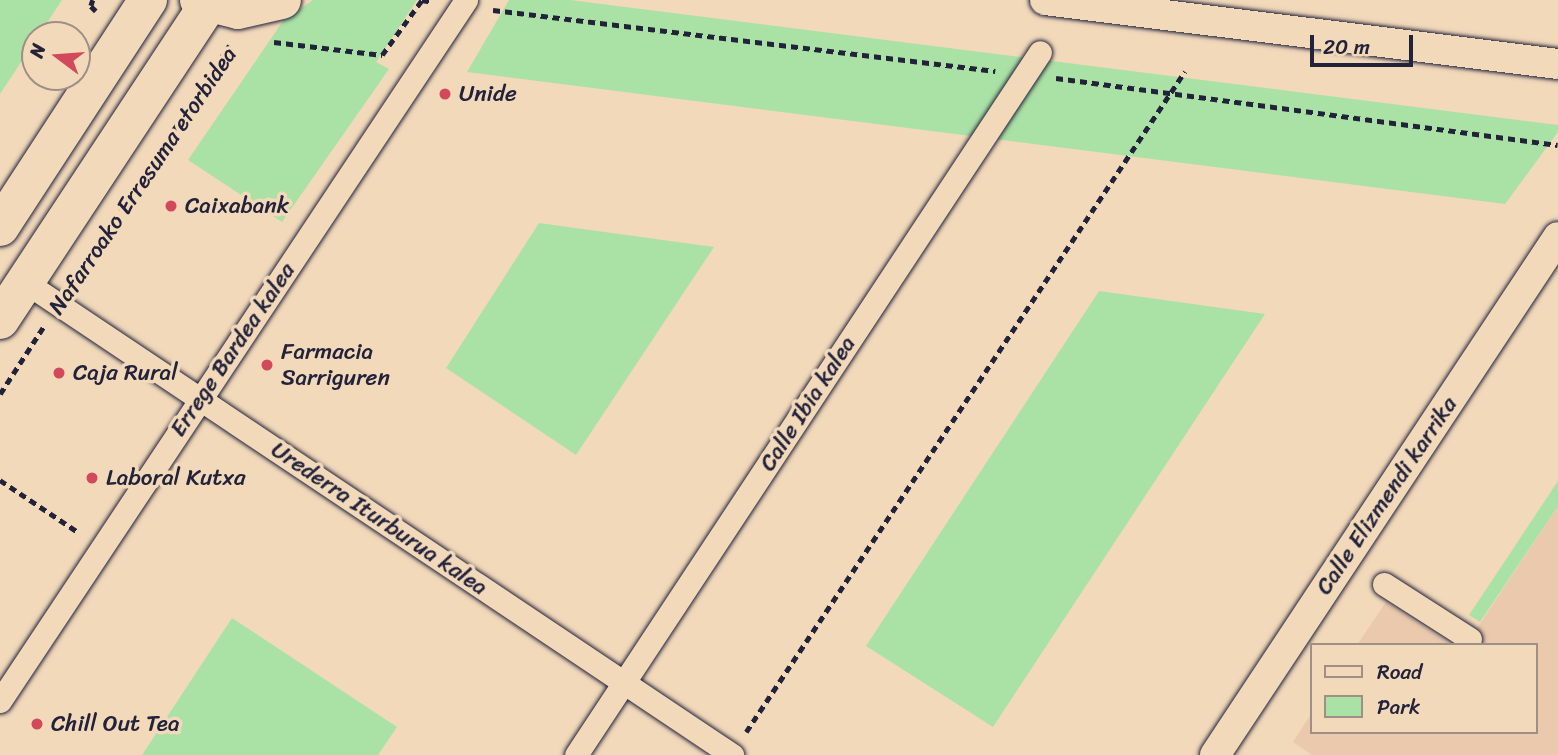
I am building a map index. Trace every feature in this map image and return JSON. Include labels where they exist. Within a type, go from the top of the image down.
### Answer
[{"type":"street","points":[[0,227],[148,0]]},
{"type":"street","points":[[203,2],[238,10],[282,0]]},
{"type":"street","name":"Errege Bardea kalea","points":[[0,701],[466,0]]},
{"type":"street","points":[[1045,0],[1558,64]]},
{"type":"street","name":"Nafarroako Erresuma etorbidea","points":[[0,320],[203,2]]},
{"type":"street","name":"Calle Ibia kalea","points":[[576,755],[1040,52]]},
{"type":"street","name":"Calle Elizmendi karrika","points":[[1215,755],[1558,237]]},
{"type":"street","name":"Urederra Iturburua kalea","points":[[25,282],[732,755]]},
{"type":"street","name":"Calle Elizmendi karrika","points":[[1384,584],[1470,639]]},
{"type":"path","points":[[93,0],[91,6],[97,12]]},
{"type":"path","name":"Nafarroako Erresuma etorbidea","points":[[260,40],[382,55],[422,0]]},
{"type":"path","name":"Nafarroako Erresuma etorbidea","points":[[0,394],[233,41]]},
{"type":"path","points":[[732,755],[1185,71]]},
{"type":"path","points":[[0,480],[102,548]]},
{"type":"shaded area","points":[[1558,506],[1558,755],[1312,755],[1293,742],[1310,716],[1310,734],[1537,734],[1537,643],[1467,643]]},
{"type":"shaded area","points":[[1386,602],[1448,643],[1358,643]]},
{"type":"green space","points":[[0,0],[62,0],[48,21],[21,21],[21,62],[0,94]]},
{"type":"green space","points":[[313,0],[417,0],[376,62],[389,69],[282,222],[188,160],[283,21]]},
{"type":"green space","points":[[509,0],[570,0],[1558,125],[1558,132],[1505,204],[467,72]]},
{"type":"green space","points":[[539,223],[714,247],[576,455],[446,368]]},
{"type":"green space","points":[[1099,291],[1265,314],[993,727],[866,646]]},
{"type":"green space","points":[[1558,481],[1558,506],[1480,622],[1469,615]]},
{"type":"green space","points":[[232,618],[397,727],[378,755],[142,755]]},
{"type":"place","name":"Unide","points":[[445,94]]},
{"type":"place","name":"Caixabank","points":[[171,206]]},
{"type":"place","name":"Farmacia Sarriguren","points":[[267,365]]},
{"type":"place","name":"Caja Rural","points":[[59,373]]},
{"type":"place","name":"Laboral Kutxa","points":[[92,478]]},
{"type":"place","name":"Chill Out Tea","points":[[37,724]]}]
